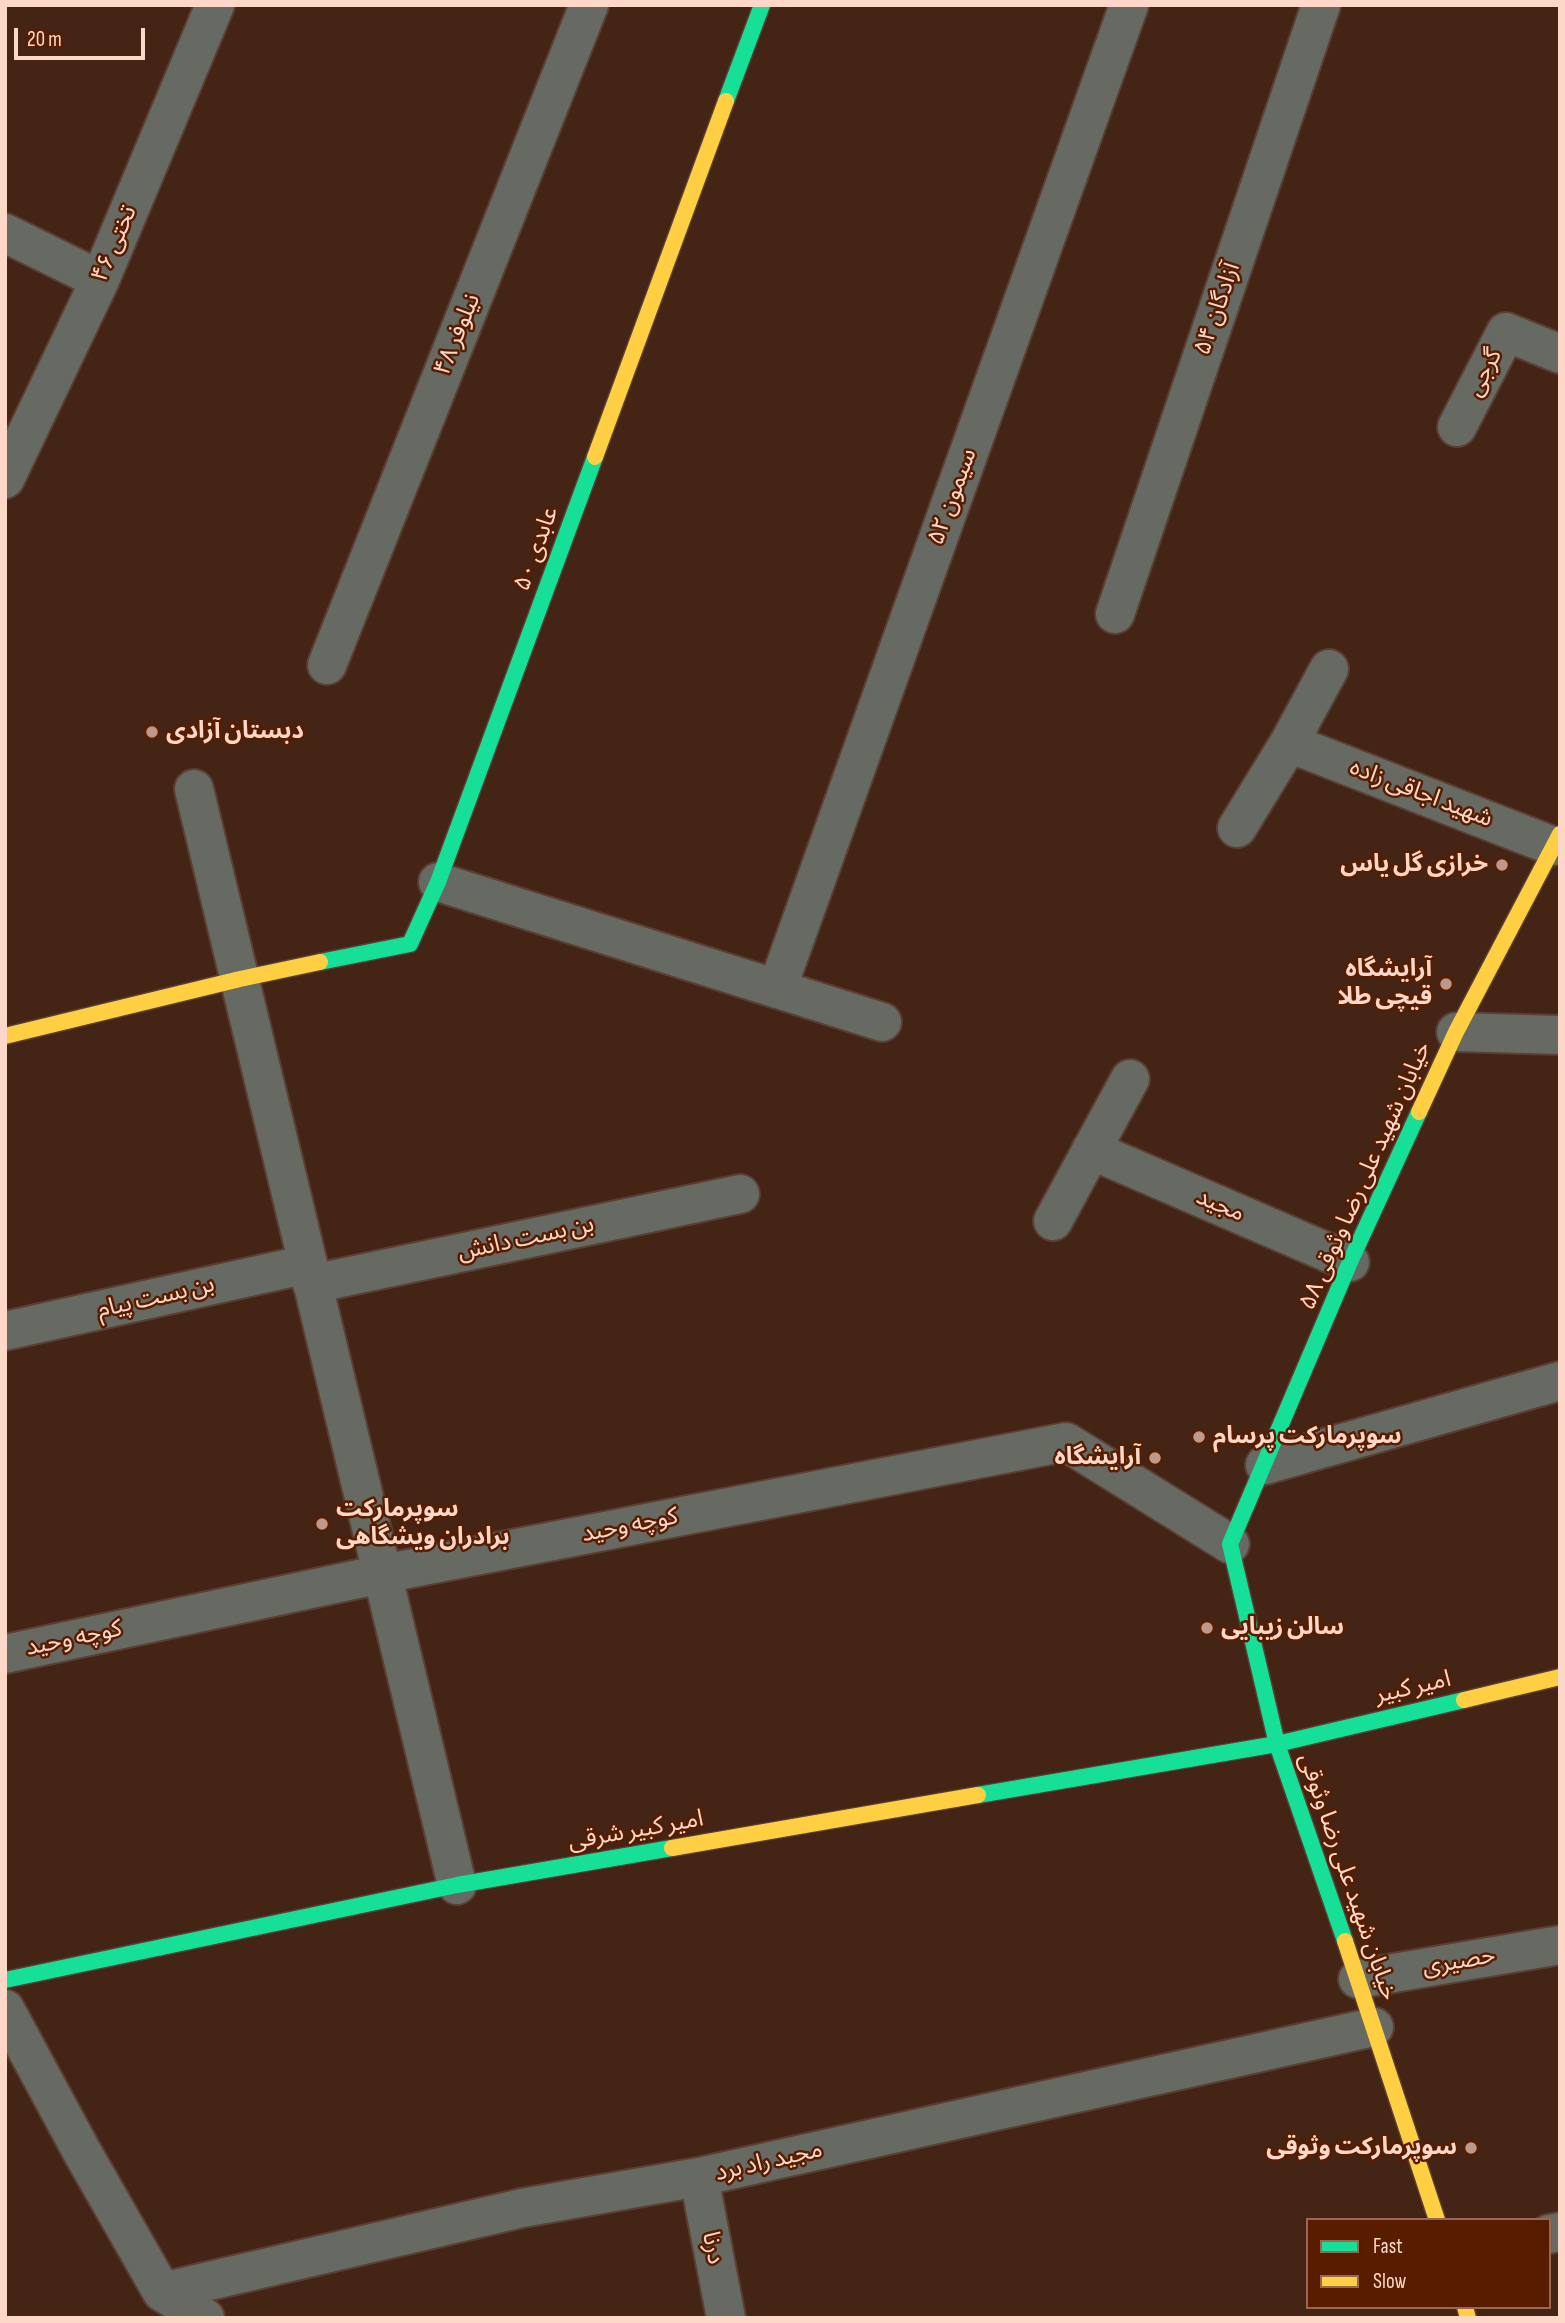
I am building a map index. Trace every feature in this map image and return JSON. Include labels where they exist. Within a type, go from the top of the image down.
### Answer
[{"type":"street","name":"تختی ۴۶","points":[[5,479],[100,280],[215,5]]},
{"type":"street","name":"نیلوفر ۴۸","points":[[327,665],[589,5]]},
{"type":"street","name":"عابدی ۵۰","points":[[240,979],[411,944],[438,882],[762,5]]},
{"type":"street","name":"سیمون ۵۲","points":[[777,989],[1129,5]]},
{"type":"street","name":"آزادگان ۵۴","points":[[1115,614],[1321,5]]},
{"type":"street","points":[[5,233],[100,280]]},
{"type":"street","name":"گرجی","points":[[1458,427],[1506,332],[1560,354]]},
{"type":"street","points":[[1237,828],[1289,743],[1329,669]]},
{"type":"street","name":"شهید اجاقی زاده","points":[[1289,743],[1556,840]]},
{"type":"street","points":[[194,789],[457,1885]]},
{"type":"street","name":"خیابان شهید علی رضا وثوقی ۵۸","points":[[1230,1544],[1349,1262],[1456,1032],[1556,840]]},
{"type":"street","points":[[438,882],[882,1022]]},
{"type":"street","points":[[5,1036],[240,979]]},
{"type":"street","points":[[1456,1032],[1560,1035]]},
{"type":"street","points":[[1053,1222],[1130,1079]]},
{"type":"street","name":"مجید","points":[[1091,1150],[1349,1262]]},
{"type":"street","name":"بن بست دانش","points":[[310,1274],[740,1194]]},
{"type":"street","name":"بن بست پیام","points":[[5,1331],[310,1274]]},
{"type":"street","points":[[1265,1465],[1560,1381]]},
{"type":"street","name":"کوچه وحید","points":[[5,1654],[382,1574],[1066,1442],[1230,1544]]},
{"type":"street","name":"خیابان شهید علی رضا وثوقی","points":[[1230,1544],[1277,1744],[1436,2218]]},
{"type":"street","name":"امیر کبیر","points":[[1277,1744],[1560,1676]]},
{"type":"street","name":"امیر کبیر شرقی","points":[[5,1980],[457,1885],[1277,1744]]},
{"type":"street","name":"حصیری","points":[[1358,1979],[1560,1945]]},
{"type":"street","points":[[5,2009],[162,2292],[205,2318]]},
{"type":"street","name":"مجید راد برد","points":[[162,2292],[522,2208],[699,2177],[1374,2027]]},
{"type":"street","name":"درنا","points":[[699,2177],[726,2318]]},
{"type":"traffic: fast","points":[[726,101],[762,5]]},
{"type":"traffic: fast","points":[[320,962],[410,944],[438,882],[595,457]]},
{"type":"traffic: fast","points":[[1345,1941],[1277,1744],[1230,1544],[1350,1262],[1419,1112]]},
{"type":"traffic: fast","points":[[978,1795],[1277,1744],[1464,1700]]},
{"type":"traffic: fast","points":[[5,1980],[457,1885],[672,1848]]},
{"type":"traffic: slow","points":[[595,457],[726,101]]},
{"type":"traffic: slow","points":[[1419,1112],[1456,1032],[1560,834]]},
{"type":"traffic: slow","points":[[5,1036],[320,962]]},
{"type":"traffic: slow","points":[[1464,1700],[1560,1677]]},
{"type":"traffic: slow","points":[[672,1848],[978,1795]]},
{"type":"traffic: slow","points":[[1345,1941],[1436,2218]]},
{"type":"traffic: slow","points":[[1466,2309],[1468,2318]]},
{"type":"place","name":"دبستان آزادی","points":[[152,732]]},
{"type":"place","name":"خرازی گل یاس","points":[[1502,865]]},
{"type":"place","name":"آرایشگاه قیچی طلا","points":[[1446,984]]},
{"type":"place","name":"سوپرمارکت پرسام","points":[[1199,1437]]},
{"type":"place","name":"آرایشگاه","points":[[1155,1458]]},
{"type":"place","name":"سوپرمارکت برادران ویشگاهی","points":[[322,1524]]},
{"type":"place","name":"سالن زیبایی","points":[[1207,1628]]},
{"type":"place","name":"سوپرمارکت وثوقی","points":[[1471,2148]]}]
